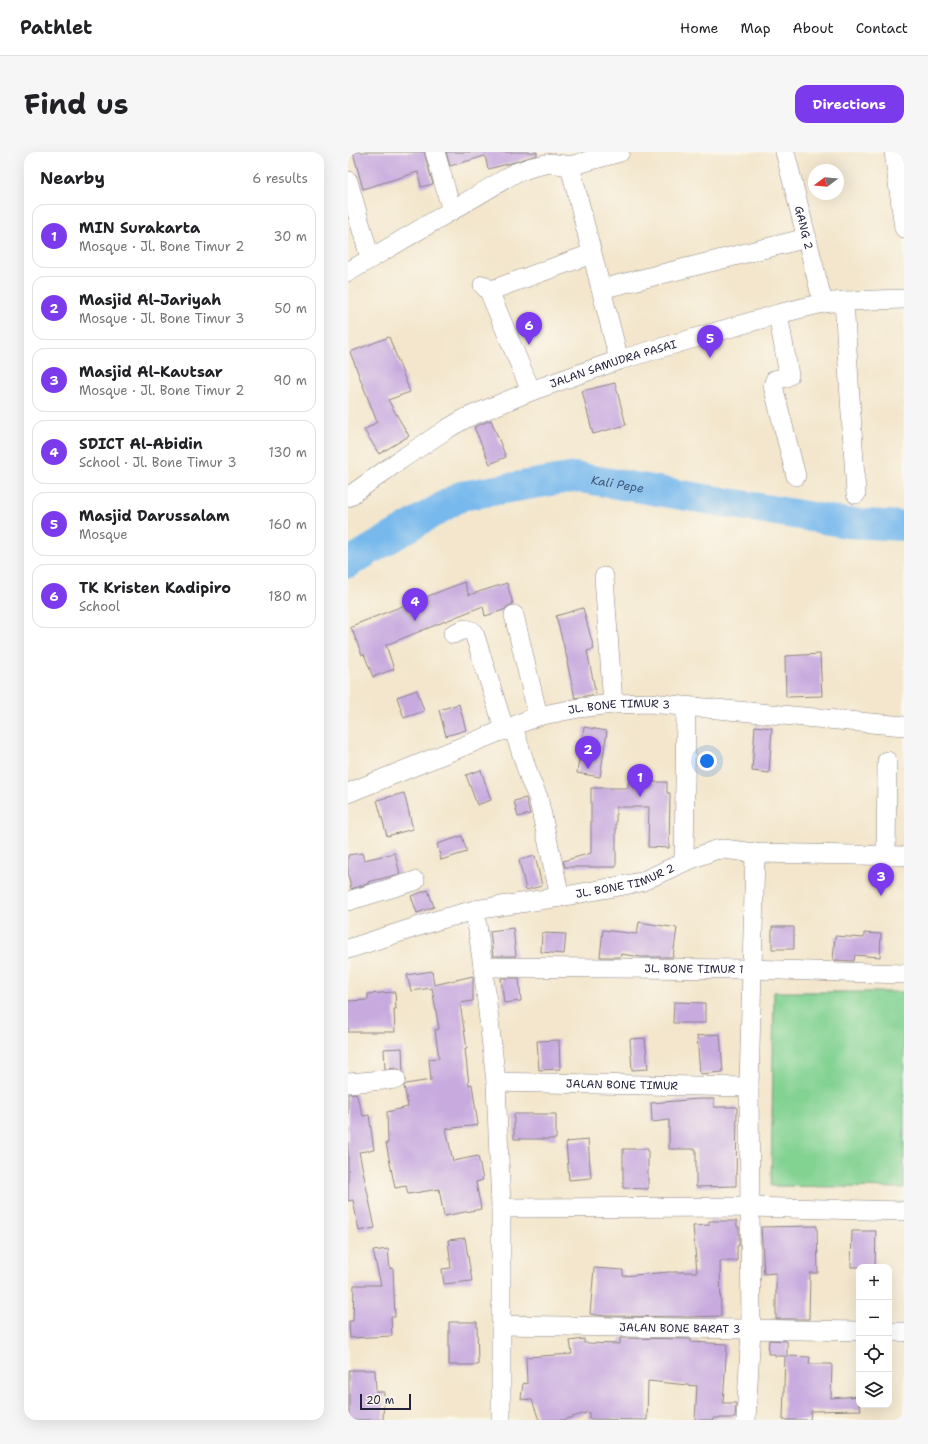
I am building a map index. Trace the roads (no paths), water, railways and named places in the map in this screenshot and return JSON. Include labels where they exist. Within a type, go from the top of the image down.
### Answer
[{"type":"street","points":[[435,152],[452,211]]},
{"type":"street","points":[[348,272],[452,211],[500,180],[515,173],[530,159],[570,166],[620,152]]},
{"type":"street","name":"GANG 2","points":[[785,152],[823,303]]},
{"type":"street","points":[[894,152],[904,228]]},
{"type":"street","points":[[570,166],[619,360]]},
{"type":"street","points":[[348,181],[370,258]]},
{"type":"street","points":[[601,289],[807,238]]},
{"type":"street","points":[[531,391],[486,288],[592,254]]},
{"type":"street","name":"JALAN SAMUDRA PASAI","points":[[349,495],[447,429],[472,416],[531,391],[619,360],[778,314],[823,303],[904,298]]},
{"type":"street","points":[[844,301],[856,494]]},
{"type":"street","points":[[778,314],[789,375],[775,380],[773,386],[796,476]]},
{"type":"street","points":[[604,577],[613,704]]},
{"type":"street","points":[[514,615],[538,716]]},
{"type":"street","points":[[453,634],[465,630],[472,631],[475,636],[509,729],[538,797],[560,897]]},
{"type":"street","name":"JL. BONE TIMUR 3","points":[[348,793],[538,716],[579,708],[613,704],[650,703],[904,726]]},
{"type":"street","points":[[684,862],[686,706]]},
{"type":"street","points":[[887,761],[895,856]]},
{"type":"street","name":"JL. BONE TIMUR 2","points":[[348,949],[438,920],[475,910],[560,897],[641,882],[684,862],[715,850],[755,853],[895,856]]},
{"type":"street","points":[[746,1420],[751,1329],[749,1087],[755,853]]},
{"type":"street","points":[[348,901],[415,881]]},
{"type":"street","points":[[475,910],[496,1082],[501,1208],[501,1420]]},
{"type":"street","name":"JL. BONE TIMUR 1","points":[[483,967],[751,969],[904,974]]},
{"type":"street","points":[[348,1083],[396,1079]]},
{"type":"street","name":"JALAN BONE TIMUR","points":[[496,1082],[749,1087]]},
{"type":"street","points":[[501,1208],[750,1207],[904,1211]]},
{"type":"street","name":"JALAN BONE BARAT 3","points":[[501,1325],[856,1331]]},
{"type":"street","points":[[892,1332],[904,1332]]},
{"type":"waterway","name":"Kali Pepe","points":[[348,563],[461,496],[575,477],[847,523],[904,526]]},
{"type":"place","name":"TK Kristen Kadipiro","points":[[529,345]]},
{"type":"place","name":"Masjid Darussalam","points":[[710,358]]},
{"type":"place","name":"SDICT Al-Abidin","points":[[415,621]]},
{"type":"place","name":"Masjid Al-Jariyah","points":[[588,769]]},
{"type":"place","name":"MIN Surakarta","points":[[640,797]]},
{"type":"place","name":"Masjid Al-Kautsar","points":[[881,896]]}]
